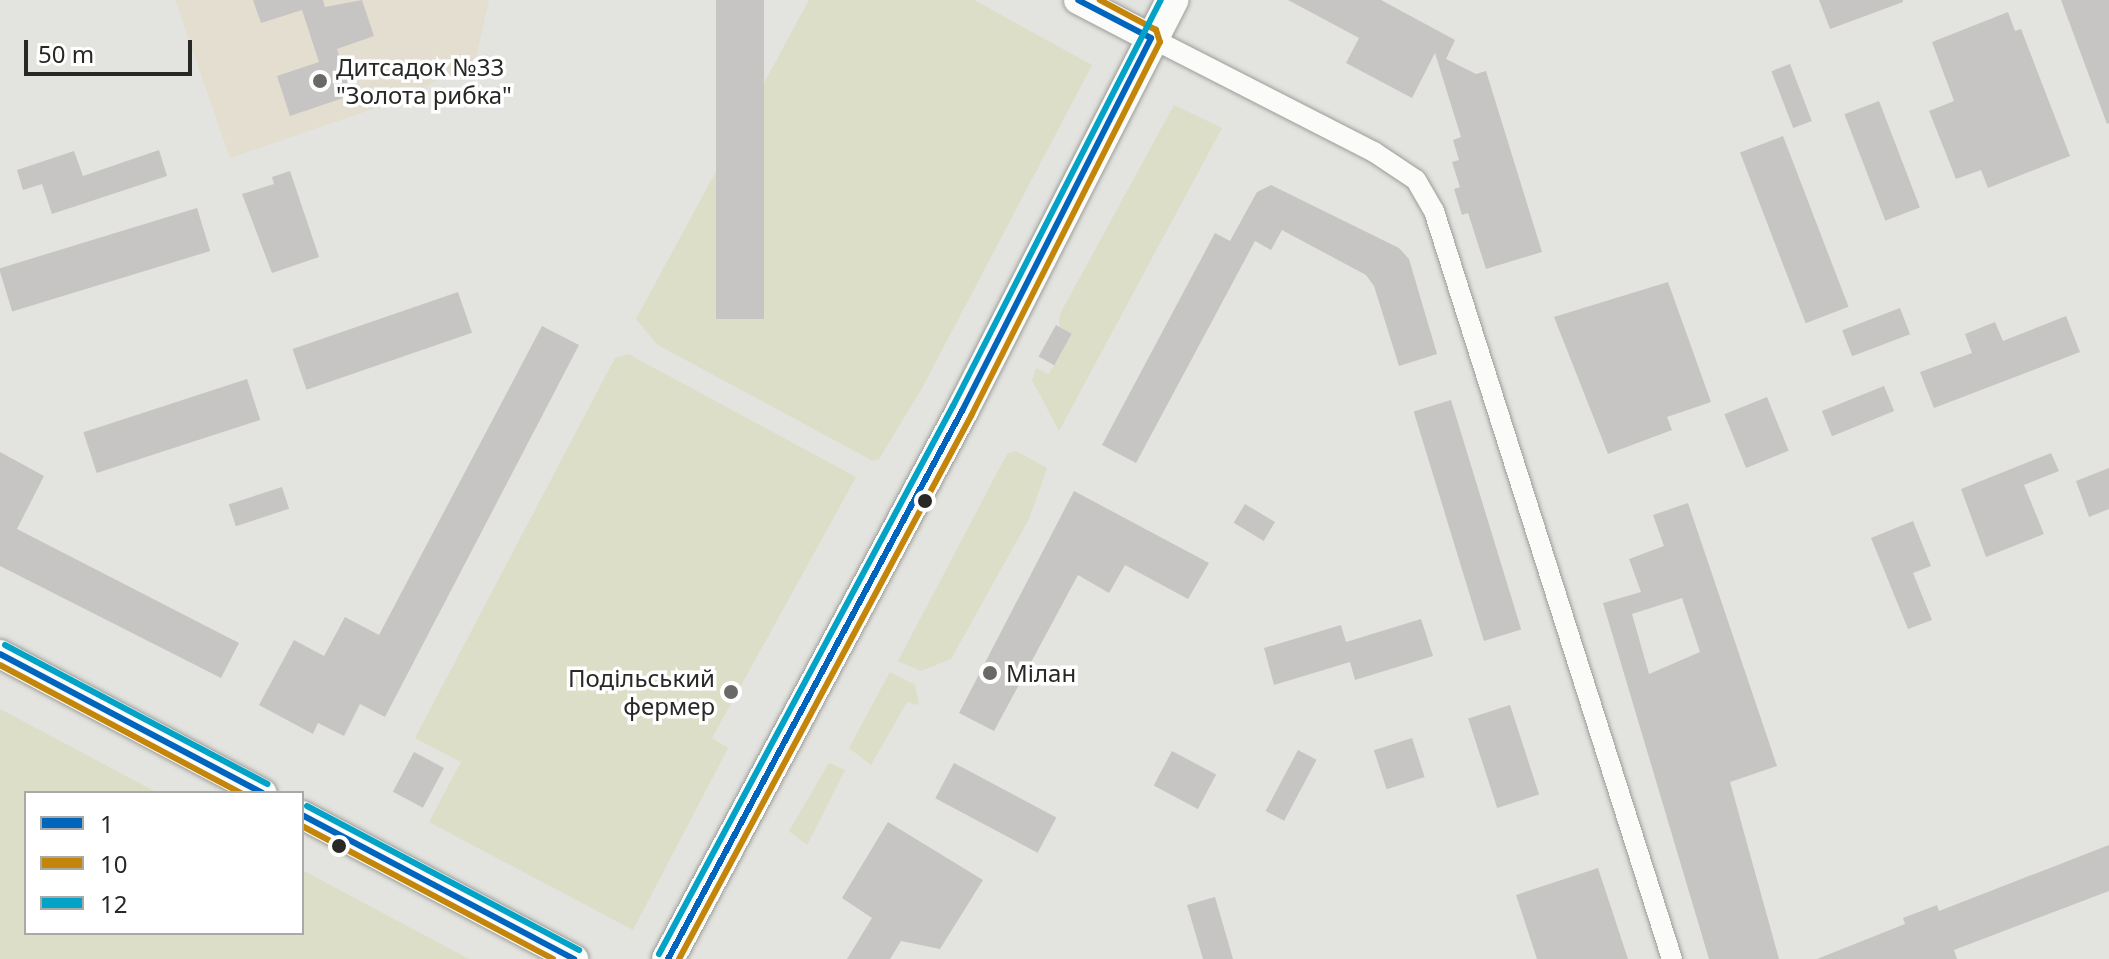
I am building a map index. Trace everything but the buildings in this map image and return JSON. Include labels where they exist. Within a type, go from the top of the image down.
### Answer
[{"type":"main road","points":[[668,959],[962,411],[1172,0]]},
{"type":"street","points":[[1078,0],[1374,152],[1416,180],[1434,211],[1672,959]]},
{"type":"street","points":[[0,654],[258,791]]},
{"type":"street","points":[[304,816],[574,959]]},
{"type":"shaded area","name":"Дитсадок №33 \"Золота рибка\"","points":[[175,0],[489,0],[475,62],[399,100],[230,158]]},
{"type":"green space","points":[[809,0],[974,0],[1092,65],[922,388],[879,459],[873,461],[658,345],[636,319]]},
{"type":"green space","points":[[1174,105],[1222,128],[1059,431],[1032,380],[1036,368],[1049,374],[1072,334],[1059,326],[1060,314]]},
{"type":"green space","points":[[628,354],[856,477],[712,738],[728,748],[633,930],[429,822],[461,762],[415,738],[615,358]]},
{"type":"green space","points":[[1016,451],[1047,468],[1029,519],[951,659],[921,671],[898,661],[1007,454]]},
{"type":"green space","points":[[890,672],[915,685],[919,705],[907,702],[871,765],[849,748]]},
{"type":"green space","points":[[0,709],[154,791],[24,791],[24,935],[304,935],[304,871],[469,959],[0,959]]},
{"type":"green space","points":[[829,763],[845,770],[807,845],[789,831]]},
{"type":"transit line","name":"1","points":[[668,959],[962,411],[1151,38],[1078,0]]},
{"type":"transit line","name":"10","points":[[679,959],[971,416],[1160,42],[1156,30],[1100,0]]},
{"type":"transit line","name":"12","points":[[659,954],[953,406],[1161,0]]},
{"type":"transit line","name":"12","points":[[5,645],[267,784]]},
{"type":"transit line","name":"1","points":[[0,654],[258,791]]},
{"type":"transit line","name":"10","points":[[0,665],[237,791]]},
{"type":"transit line","name":"12","points":[[307,806],[579,950]]},
{"type":"transit line","name":"1","points":[[304,816],[574,959]]},
{"type":"transit line","name":"10","points":[[304,827],[553,959]]},
{"type":"place","name":"Дитсадок №33 \"Золота рибка\"","points":[[320,81]]},
{"type":"place","name":"Мілан","points":[[990,673]]},
{"type":"place","name":"Подільський фермер","points":[[731,692]]}]
